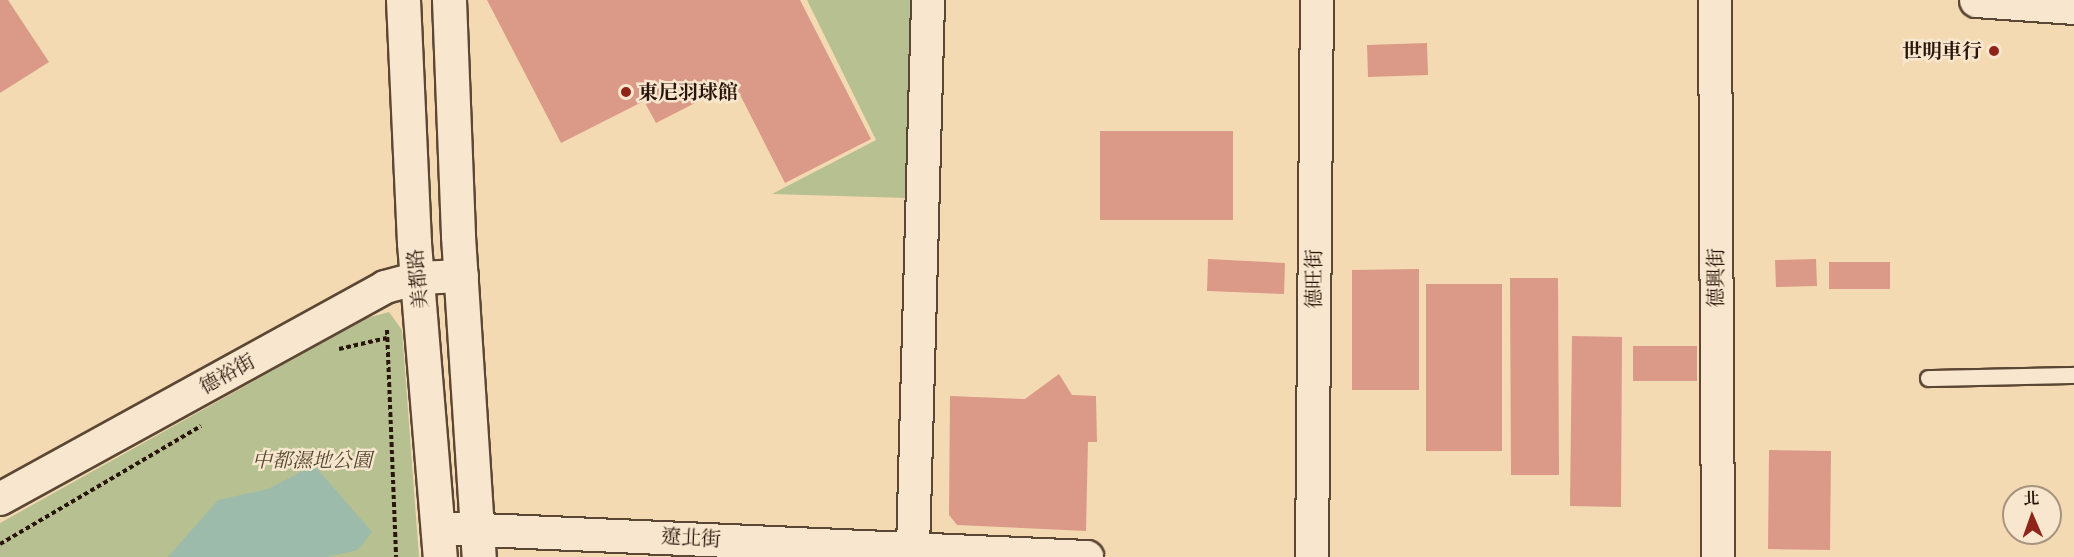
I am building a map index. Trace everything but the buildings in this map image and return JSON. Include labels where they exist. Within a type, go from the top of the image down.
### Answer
[{"type":"street","name":"美都路","points":[[403,0],[418,278],[439,542]]},
{"type":"street","points":[[449,0],[478,542]]},
{"type":"street","points":[[913,549],[927,0]]},
{"type":"street","name":"德旺街","points":[[1312,557],[1317,0]]},
{"type":"street","name":"德興街","points":[[1715,0],[1718,557]]},
{"type":"street","points":[[1976,0],[2074,7]]},
{"type":"street","name":"德裕街","points":[[0,499],[386,287],[418,278],[462,276]]},
{"type":"street","name":"遼北街","points":[[439,542],[913,549],[1087,557]]},
{"type":"lane","points":[[1928,378],[2074,375]]},
{"type":"path","points":[[387,330],[396,557]]},
{"type":"path","points":[[328,354],[387,338]]},
{"type":"path","points":[[0,544],[211,420]]},
{"type":"green space","points":[[807,0],[913,0],[906,198],[772,194],[876,140]]},
{"type":"green space","name":"中都濕地公園","points":[[389,312],[402,330],[419,557],[0,557],[0,523],[367,318]]},
{"type":"shaded area","points":[[314,465],[372,532],[358,550],[327,557],[168,557],[218,500],[268,489]]},
{"type":"place","name":"世明車行","points":[[1994,51]]},
{"type":"place","name":"東尼羽球館","points":[[626,92]]}]
